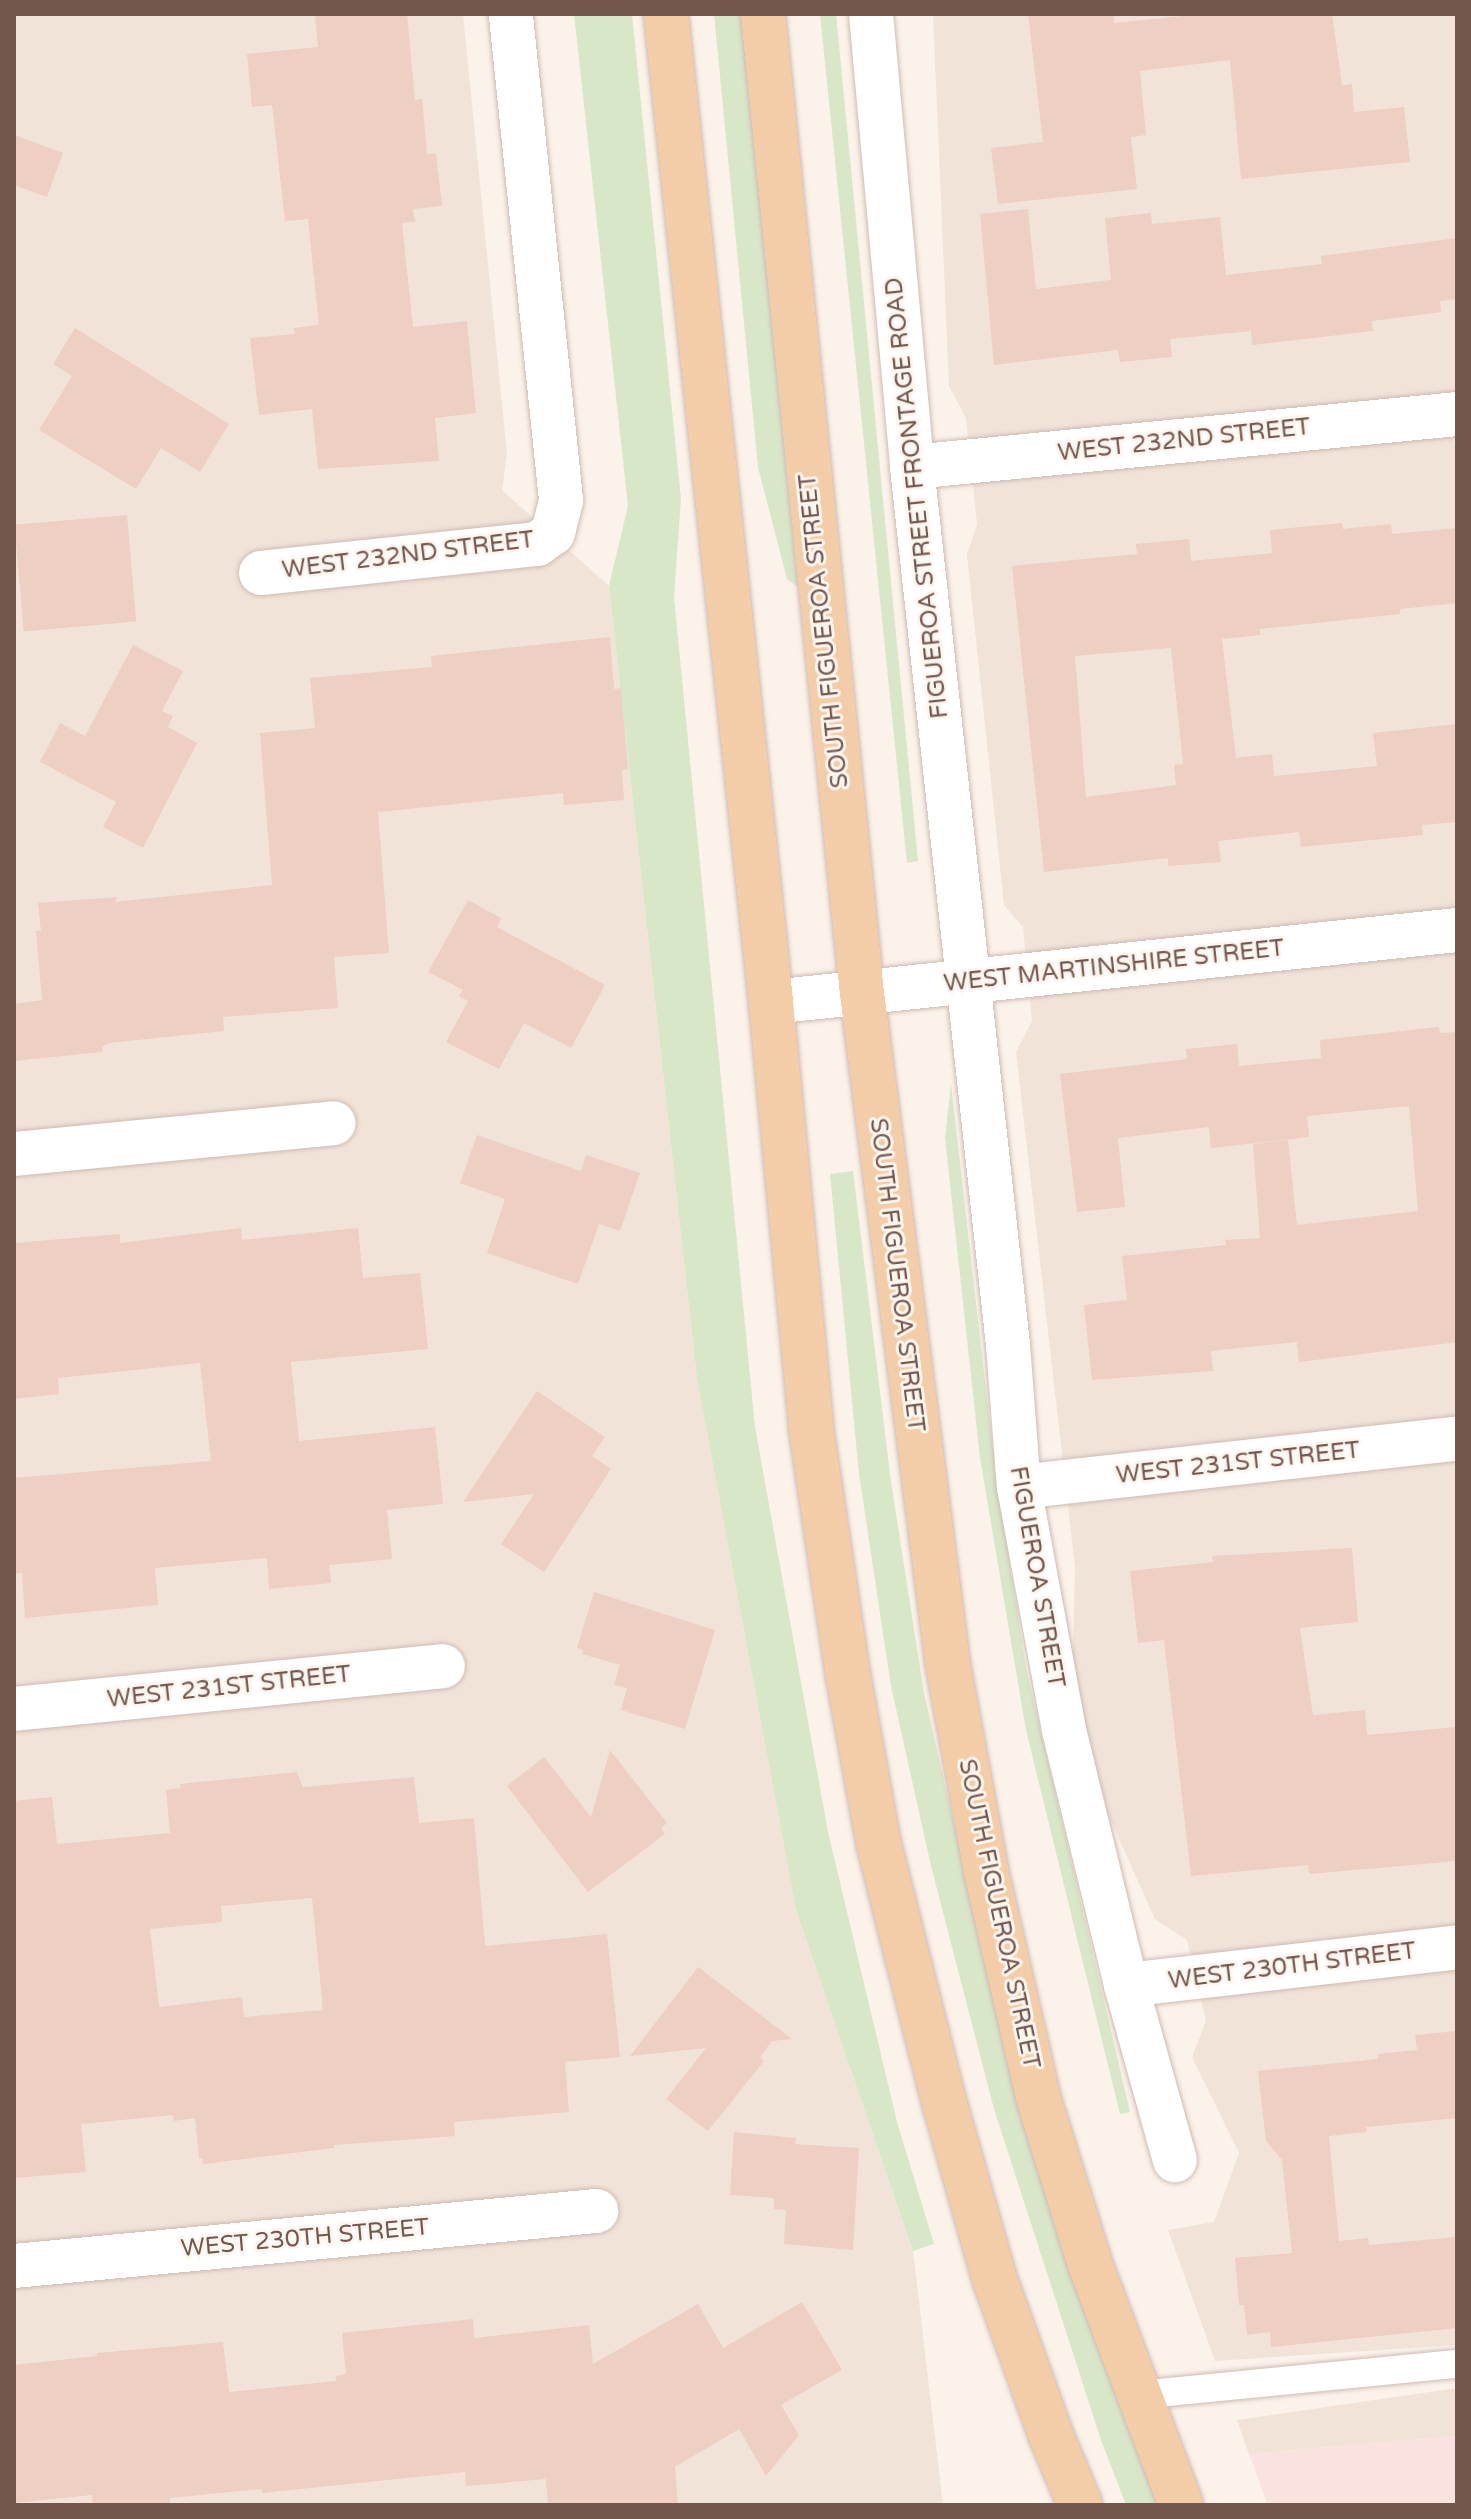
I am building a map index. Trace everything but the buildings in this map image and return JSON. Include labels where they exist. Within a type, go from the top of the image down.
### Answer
[{"type":"main road","points":[[666,14],[771,1002],[811,1428],[848,1675],[879,1845],[945,2105],[995,2280],[1052,2438],[1080,2505]]},
{"type":"main road","name":"SOUTH FIGUEROA STREET","points":[[763,14],[862,993],[946,1649],[986,1871],[1038,2097],[1090,2264],[1181,2505]]},
{"type":"street","name":"WEST 232ND STREET","points":[[261,573],[537,544],[553,533],[561,500],[511,14]]},
{"type":"street","name":"FIGUEROA STREET FRONTAGE ROAD","points":[[871,14],[912,467],[968,982]]},
{"type":"street","name":"WEST 232ND STREET","points":[[912,467],[1457,414]]},
{"type":"street","name":"WEST MARTINSHIRE STREET","points":[[771,1002],[1457,930]]},
{"type":"street","name":"FIGUEROA STREET","points":[[968,982],[1008,1345],[1019,1487],[1064,1730],[1126,1985],[1175,2160]]},
{"type":"street","points":[[14,1154],[334,1123]]},
{"type":"street","name":"WEST 231ST STREET","points":[[1019,1487],[1457,1439]]},
{"type":"street","name":"WEST 231ST STREET","points":[[14,1709],[443,1666]]},
{"type":"street","name":"WEST 230TH STREET","points":[[1126,1985],[1457,1947]]},
{"type":"street","name":"WEST 230TH STREET","points":[[14,2266],[596,2211]]},
{"type":"lane","points":[[1138,2395],[1457,2364]]},
{"type":"shaded area","points":[[14,14],[463,14],[507,454],[502,490],[609,586],[697,1379],[796,1910],[913,2251],[943,2505],[14,2505]]},
{"type":"shaded area","points":[[933,14],[1457,14],[1457,2345],[1215,2361],[1168,2230],[1214,2222],[1239,2153],[1192,2057],[1206,2021],[1187,1940],[1155,1919],[1071,1732],[1075,1567],[1016,1052],[1032,1021],[1023,927],[1004,905],[967,555],[977,524],[966,418],[949,386]]},
{"type":"shaded area","points":[[1457,2388],[1457,2436],[1249,2454],[1237,2420]]},
{"type":"shaded area","points":[[1457,2436],[1457,2505],[1268,2505],[1249,2454]]},
{"type":"green space","points":[[574,14],[632,14],[681,499],[674,597],[755,1427],[828,1832],[897,2122],[934,2244],[913,2251],[796,1910],[697,1379],[609,586],[628,506]]},
{"type":"green space","points":[[714,14],[741,14],[798,587],[787,579],[758,467]]},
{"type":"green space","points":[[820,14],[836,14],[918,861],[907,863]]},
{"type":"green space","points":[[951,1084],[995,1469],[1026,1668],[1130,2112],[1120,2114],[1026,1730],[980,1458],[945,1138]]},
{"type":"green space","points":[[853,1171],[891,1482],[924,1693],[969,1890],[1161,2505],[1126,2505],[1101,2440],[994,2109],[931,1866],[891,1686],[859,1474],[830,1174]]}]
